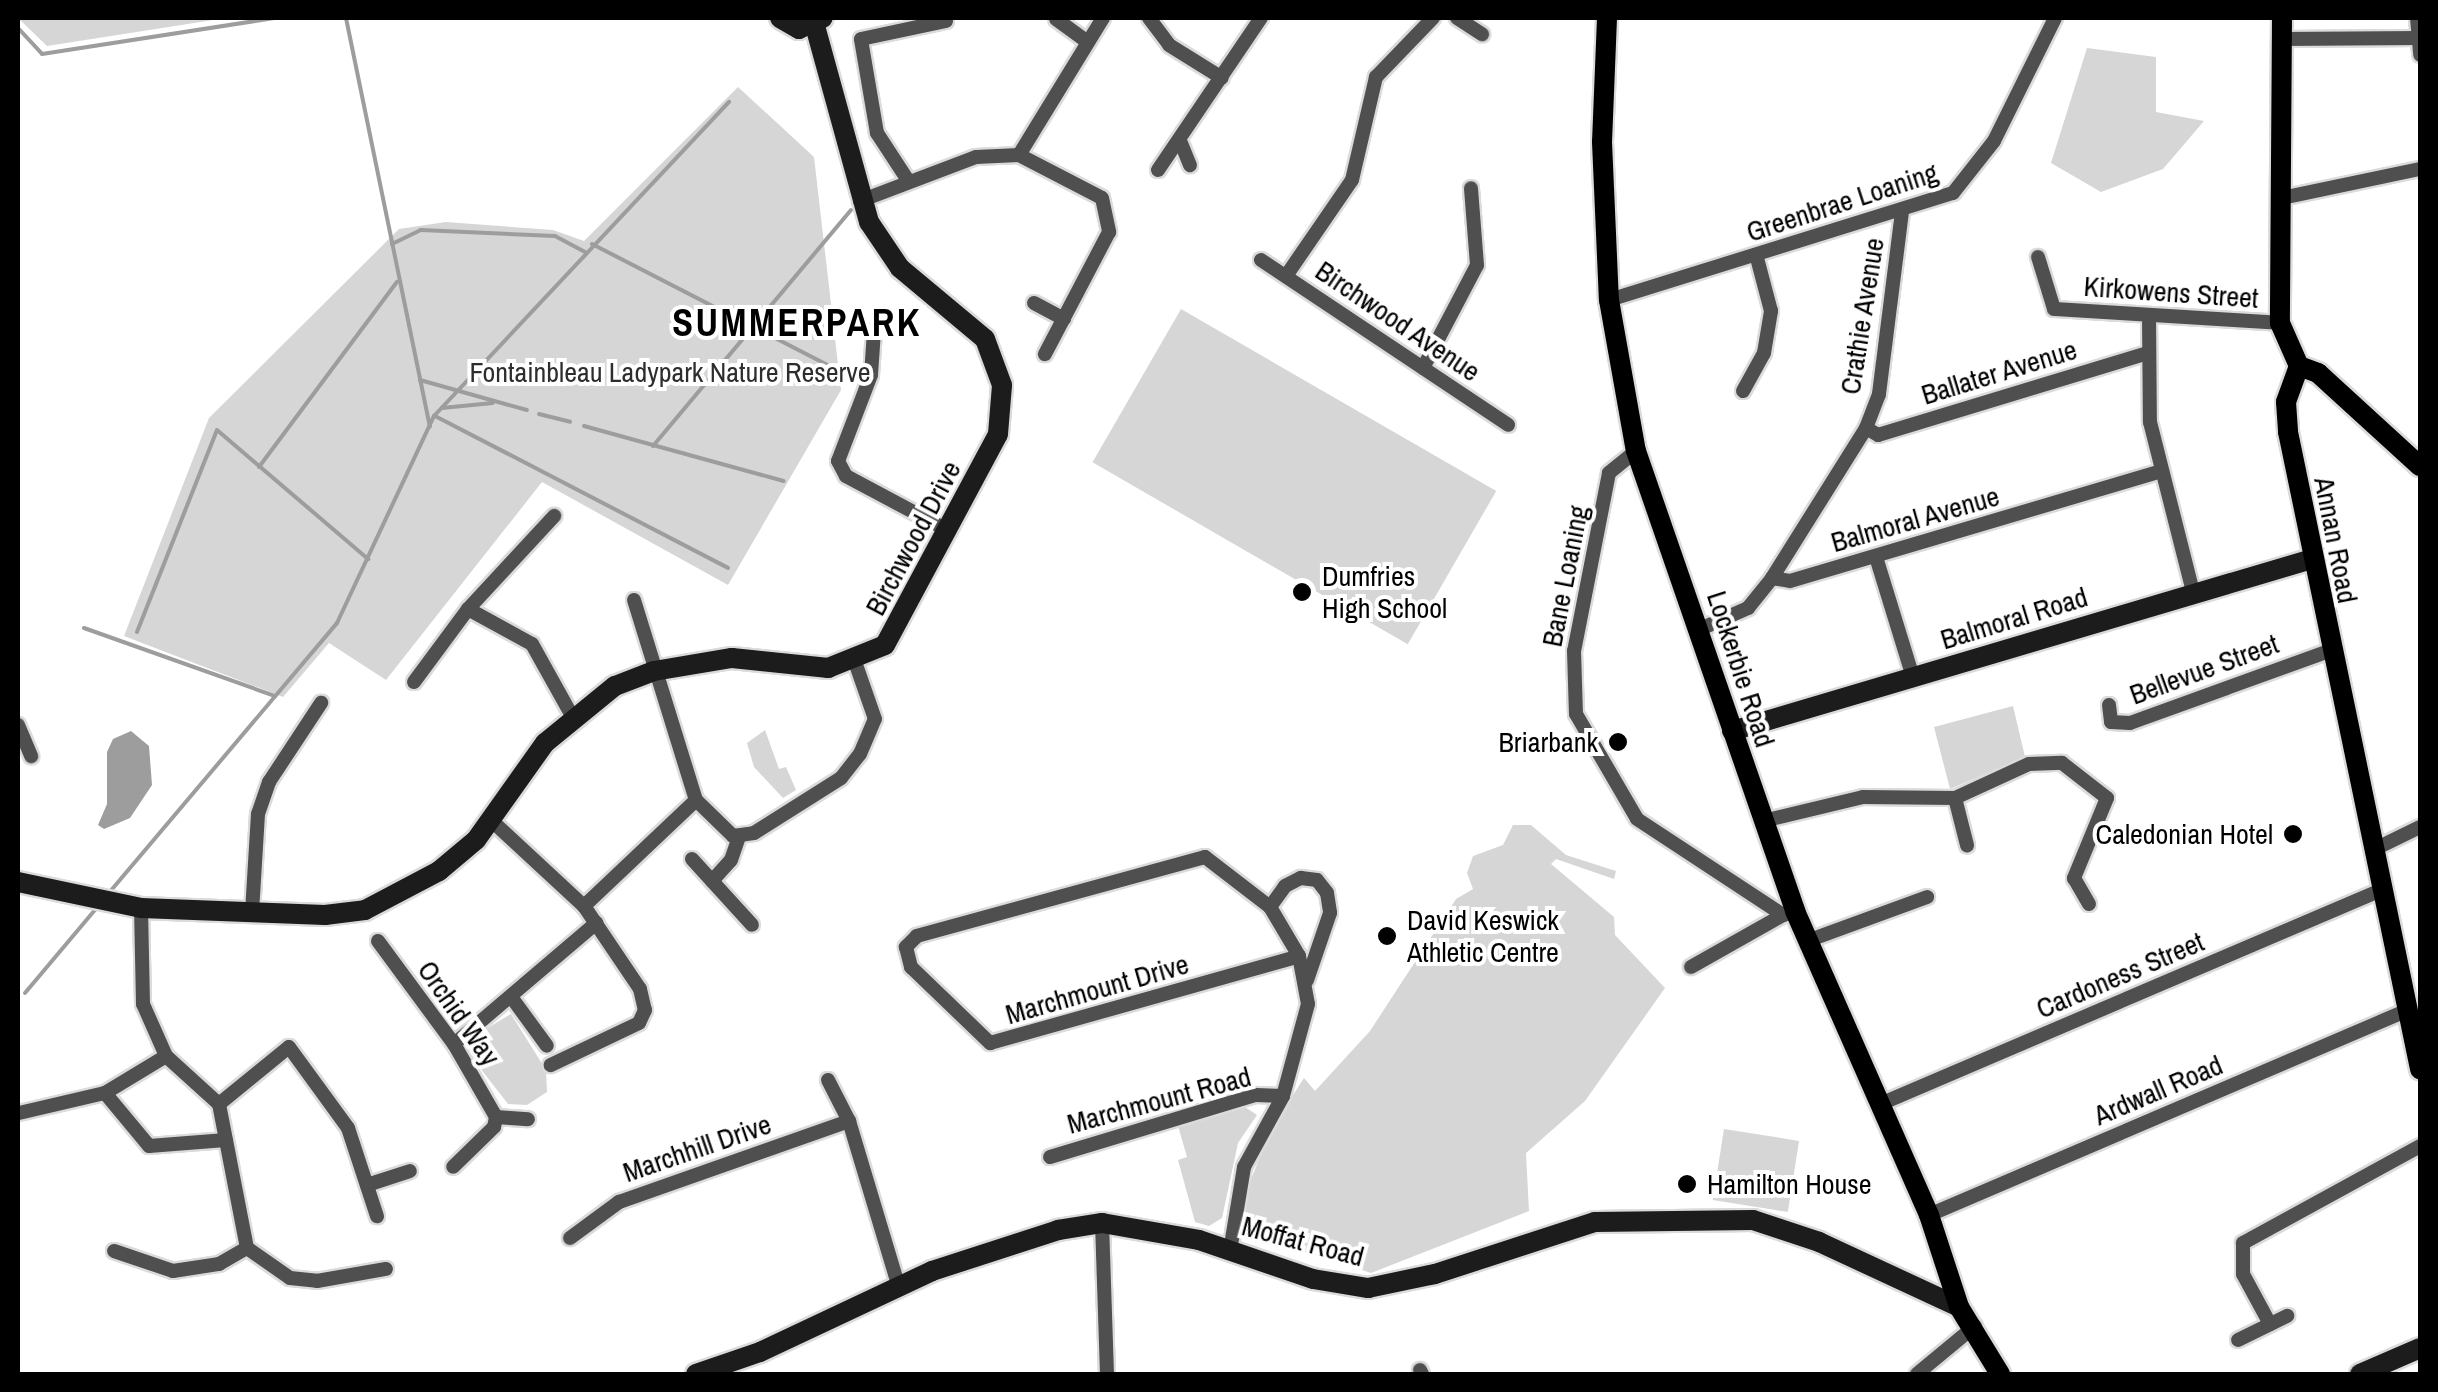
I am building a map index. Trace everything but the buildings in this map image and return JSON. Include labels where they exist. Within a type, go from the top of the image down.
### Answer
[{"type":"main road","name":"Lockerbie Road","points":[[1607,18],[1602,142],[1609,300],[1636,451],[1763,821],[1789,913],[1808,941],[1929,1215],[1960,1306],[2000,1374]]},
{"type":"main road","points":[[2282,28],[2280,323],[2299,366],[2318,373],[2420,466]]},
{"type":"main road","name":"Annan Road","points":[[2299,366],[2286,402],[2312,559],[2381,890],[2413,1017],[2420,1069]]},
{"type":"street","points":[[780,18],[799,29],[819,22]]},
{"type":"street","points":[[1019,155],[1103,18]]},
{"type":"street","points":[[1149,18],[1169,45],[1222,78]]},
{"type":"street","points":[[1158,170],[1181,143],[1261,18]]},
{"type":"street","points":[[1286,276],[1352,180],[1376,77],[1433,18]]},
{"type":"street","points":[[1457,18],[1482,34]]},
{"type":"street","name":"Greenbrae Loaning","points":[[1609,300],[1902,213],[1969,181],[2054,18]]},
{"type":"street","points":[[2417,18],[2420,55]]},
{"type":"street","points":[[1056,19],[1086,41]]},
{"type":"street","points":[[909,182],[877,133],[861,39],[946,21]]},
{"type":"street","name":"Birchwood Drive","points":[[819,22],[860,201],[900,268],[968,321],[996,362],[1002,385],[998,434],[899,628],[855,662]]},
{"type":"street","points":[[2282,28],[2418,38]]},
{"type":"street","points":[[1181,143],[1190,166]]},
{"type":"street","points":[[860,201],[976,157],[1019,155],[1102,198],[1110,213],[1109,232],[1046,354]]},
{"type":"street","points":[[2282,198],[2420,168]]},
{"type":"street","points":[[1423,368],[1478,265],[1471,188]]},
{"type":"street","name":"Crathie Avenue","points":[[1772,578],[1866,428],[1879,394],[1902,213]]},
{"type":"street","name":"Kirkowens Street","points":[[2038,257],[2054,309],[2280,323]]},
{"type":"street","points":[[1743,391],[1764,353],[1771,311],[1758,258]]},
{"type":"street","name":"Birchwood Avenue","points":[[1261,260],[1508,425]]},
{"type":"street","points":[[1034,303],[1064,319]]},
{"type":"street","points":[[2148,317],[2159,472],[2192,592]]},
{"type":"street","points":[[874,331],[871,374],[838,461],[859,484],[948,531]]},
{"type":"street","name":"Ballater Avenue","points":[[1866,428],[1878,435],[2148,353]]},
{"type":"street","name":"Bane Loaning","points":[[1636,451],[1608,473],[1574,650],[1576,714],[1637,819],[1789,913]]},
{"type":"street","name":"Balmoral Avenue","points":[[1772,578],[1790,581],[2159,472]]},
{"type":"street","points":[[414,682],[468,610],[554,516]]},
{"type":"street","points":[[1876,557],[1912,677]]},
{"type":"street","name":"Balmoral Road","points":[[1732,730],[2312,559]]},
{"type":"street","points":[[1698,630],[1748,608],[1772,578]]},
{"type":"street","points":[[634,600],[696,800],[726,832],[739,837]]},
{"type":"street","points":[[468,610],[532,644],[572,716]]},
{"type":"street","name":"Bellevue Street","points":[[2109,705],[2111,722],[2130,723],[2329,650]]},
{"type":"street","points":[[18,882],[141,908],[252,912],[365,910],[439,871],[491,820],[545,743],[572,716],[615,686],[654,671],[732,658],[803,668],[855,662],[875,718],[860,754],[841,778],[739,837],[731,860],[712,881]]},
{"type":"street","points":[[252,912],[258,814],[269,782],[321,703]]},
{"type":"street","points":[[18,725],[31,756]]},
{"type":"street","points":[[1763,821],[1864,798],[1954,798],[2044,761],[2078,772],[2107,798],[2074,878],[2089,904]]},
{"type":"street","points":[[1954,798],[1967,845]]},
{"type":"street","points":[[584,906],[696,800]]},
{"type":"street","points":[[491,820],[584,906],[640,989],[644,1010],[639,1023],[551,1066]]},
{"type":"street","points":[[2373,850],[2420,828]]},
{"type":"street","name":"Marchmount Drive","points":[[1270,906],[1205,856],[916,936],[906,956],[980,1037],[1001,1043],[1299,956]]},
{"type":"street","points":[[692,859],[752,925]]},
{"type":"street","points":[[1230,1250],[1244,1167],[1283,1096],[1303,1042],[1307,981],[1330,913],[1326,894],[1317,880],[1301,878],[1270,906],[1299,956],[1307,981]]},
{"type":"street","name":"Cardoness Street","points":[[1878,1105],[2381,890]]},
{"type":"street","points":[[1808,941],[1927,897]]},
{"type":"street","points":[[141,908],[143,1004],[166,1056],[219,1104],[247,1248],[290,1278],[317,1281],[386,1269]]},
{"type":"street","points":[[1691,968],[1789,913]]},
{"type":"street","points":[[454,1044],[596,924]]},
{"type":"street","name":"Orchid Way","points":[[378,941],[454,1044],[496,1117]]},
{"type":"street","points":[[512,998],[547,1046]]},
{"type":"street","name":"Ardwall Road","points":[[1929,1215],[2413,1017]]},
{"type":"street","points":[[219,1104],[289,1047],[348,1128],[376,1216]]},
{"type":"street","points":[[19,1113],[105,1093],[166,1056]]},
{"type":"street","points":[[828,1080],[850,1121],[898,1284]]},
{"type":"street","points":[[105,1093],[149,1146],[226,1140]]},
{"type":"street","name":"Marchmount Road","points":[[1050,1157],[1256,1095],[1283,1096]]},
{"type":"street","points":[[453,1167],[494,1128],[496,1117],[528,1119]]},
{"type":"street","name":"Marchhill Drive","points":[[570,1238],[619,1202],[850,1121]]},
{"type":"street","points":[[2270,1324],[2243,1274],[2243,1243],[2420,1146]]},
{"type":"street","points":[[368,1186],[410,1171]]},
{"type":"street","name":"Moffat Road","points":[[696,1374],[760,1352],[898,1284],[1058,1230],[1102,1224],[1133,1225],[1230,1250],[1343,1287],[1368,1288],[1435,1274],[1565,1228],[1637,1218],[1734,1218],[1782,1227],[1960,1306]]},
{"type":"street","points":[[1102,1224],[1107,1374]]},
{"type":"street","points":[[114,1250],[173,1272],[219,1264],[247,1248]]},
{"type":"street","points":[[2238,1340],[2288,1316]]},
{"type":"street","points":[[1917,1374],[1975,1326]]},
{"type":"street","points":[[2360,1374],[2418,1346]]},
{"type":"green space","points":[[18,18],[226,18],[47,46]]},
{"type":"green space","points":[[2087,48],[2156,57],[2156,112],[2204,121],[2163,169],[2101,192],[2051,163]]},
{"type":"green space","name":"Fontainbleau Ladypark Nature Reserve","points":[[738,87],[814,157],[841,390],[728,585],[542,482],[386,680],[329,643],[283,697],[124,636],[209,418],[399,229],[446,222],[553,230],[584,241]]},
{"type":"green space","points":[[1181,309],[1496,491],[1408,644],[1092,462]]},
{"type":"green space","points":[[2013,706],[2025,757],[1950,789],[1934,727]]},
{"type":"green space","points":[[765,730],[779,769],[786,767],[796,790],[783,798],[754,767],[747,743]]},
{"type":"green space","points":[[1513,825],[1531,825],[1566,855],[1616,871],[1614,879],[1556,859],[1551,864],[1614,917],[1615,935],[1665,988],[1585,1101],[1526,1153],[1529,1211],[1371,1273],[1249,1234],[1242,1221],[1246,1192],[1271,1129],[1304,1078],[1315,1091],[1370,1031],[1456,899],[1473,889],[1467,873],[1473,856],[1503,845]]},
{"type":"green space","points":[[511,1014],[546,1070],[547,1092],[527,1105],[508,1104],[466,1050],[469,1039]]},
{"type":"green space","points":[[1245,1107],[1257,1115],[1238,1143],[1222,1218],[1209,1226],[1195,1222],[1178,1160],[1187,1157],[1178,1126]]},
{"type":"green space","points":[[1724,1129],[1799,1141],[1788,1212],[1713,1200]]},
{"type":"shaded area","points":[[131,731],[149,746],[152,785],[130,818],[104,829],[98,825],[107,804],[107,752],[113,739]]},
{"type":"waterway","points":[[18,28],[42,54],[274,18]]},
{"type":"waterway","points":[[346,18],[430,426]]},
{"type":"waterway","points":[[108,894],[337,623],[434,416],[729,102]]},
{"type":"waterway","points":[[653,446],[851,210]]},
{"type":"waterway","points":[[392,244],[421,230],[555,236],[585,252]]},
{"type":"waterway","points":[[592,244],[845,374]]},
{"type":"waterway","points":[[259,467],[397,282]]},
{"type":"waterway","points":[[420,380],[527,410]]},
{"type":"waterway","points":[[442,408],[493,403]]},
{"type":"waterway","points":[[539,414],[570,422]]},
{"type":"waterway","points":[[435,416],[728,568]]},
{"type":"waterway","points":[[584,426],[784,481]]},
{"type":"waterway","points":[[137,632],[217,430],[368,559]]},
{"type":"waterway","points":[[84,628],[275,696]]},
{"type":"waterway","points":[[25,993],[99,905]]},
{"type":"place","name":"Dumfries High School","points":[[1302,592]]},
{"type":"place","name":"Briarbank","points":[[1618,742]]},
{"type":"place","name":"Caledonian Hotel","points":[[2293,834]]},
{"type":"place","name":"David Keswick Athletic Centre","points":[[1387,936]]},
{"type":"place","name":"Hamilton House","points":[[1687,1184]]},
{"type":"district","name":"SUMMERPARK","points":[[797,323]]}]
